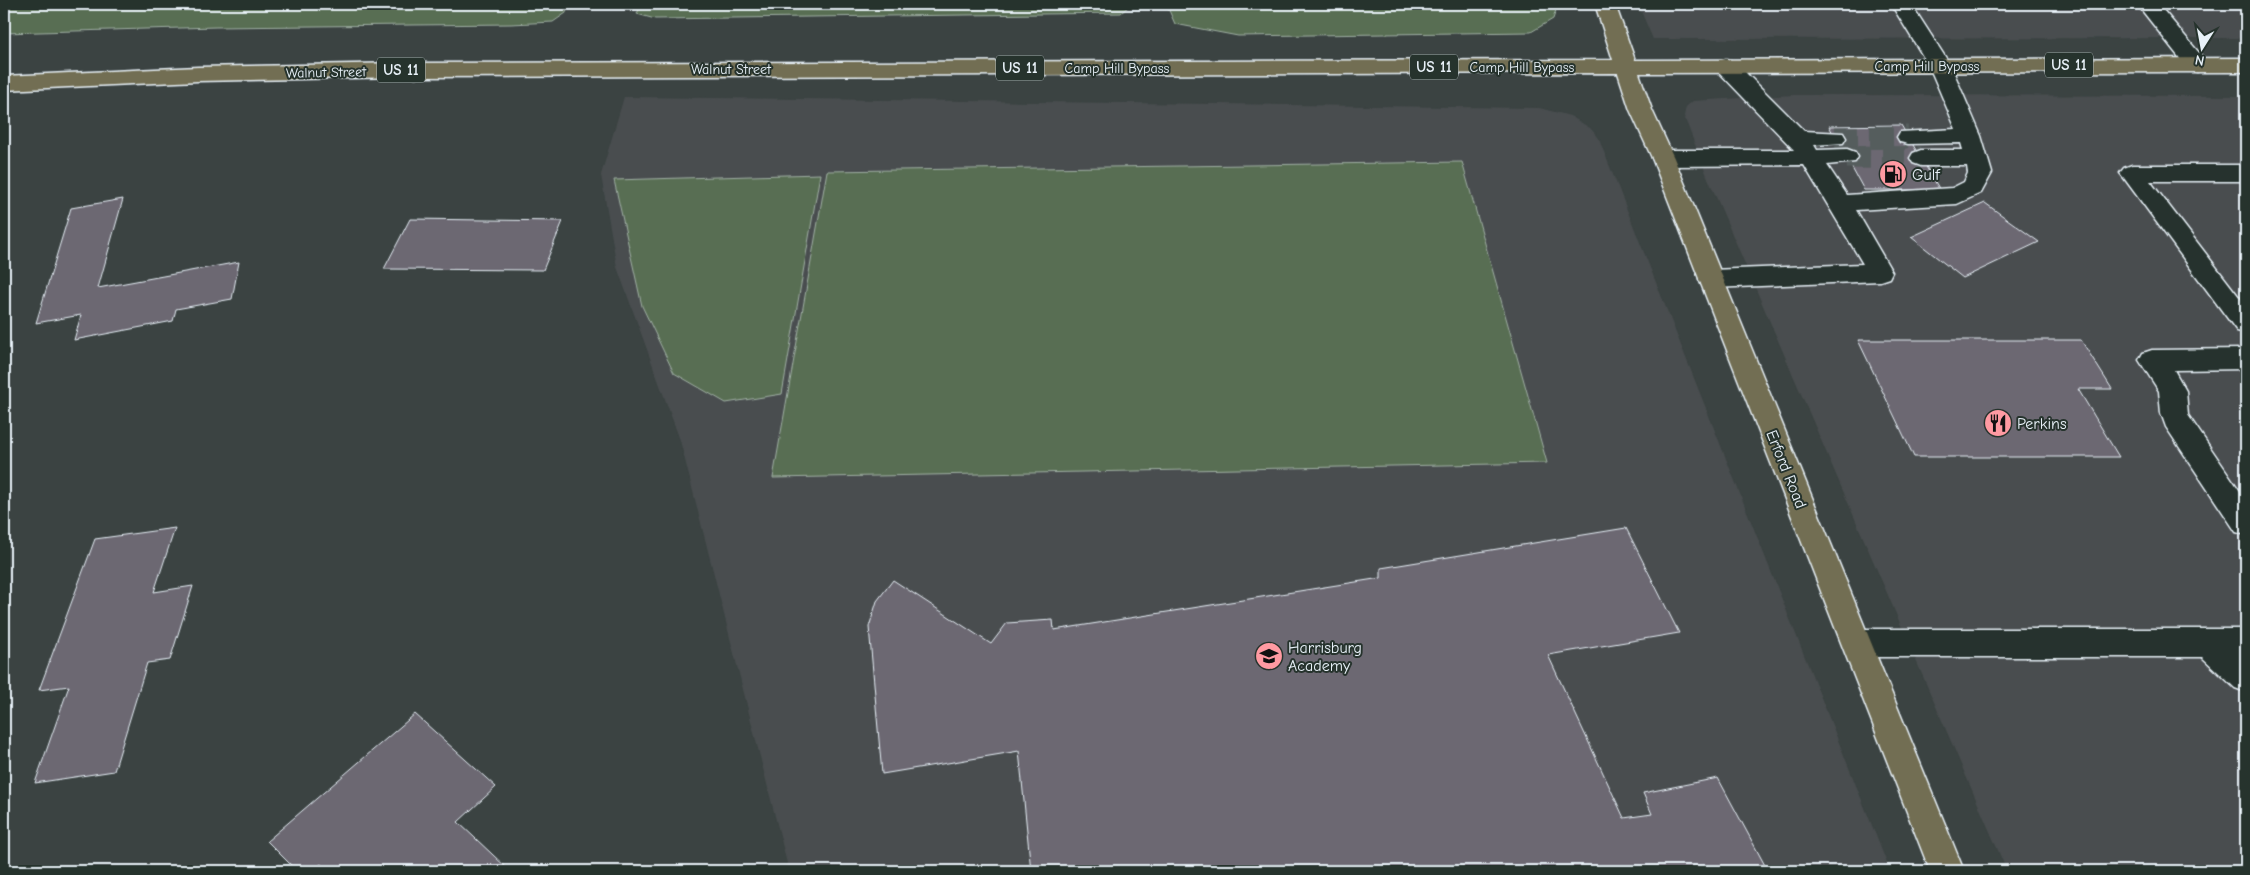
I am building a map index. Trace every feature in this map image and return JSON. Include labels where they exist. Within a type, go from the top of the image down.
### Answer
[{"type":"main road","name":"Erford Road","points":[[1605,4],[1642,110],[1663,158],[1947,871]]},
{"type":"main road","name":"Camp Hill Bypass","points":[[799,68],[2246,65]]},
{"type":"main road","name":"Walnut Street","points":[[4,83],[198,74],[799,68]]},
{"type":"lane","points":[[1840,202],[1957,196],[1973,187],[1980,173],[1973,147],[1940,66],[1901,4]]},
{"type":"lane","points":[[2146,4],[2197,65]]},
{"type":"lane","points":[[1711,280],[1880,272],[1840,202],[1798,138],[1726,66]]},
{"type":"lane","points":[[1908,137],[1973,147]]},
{"type":"lane","points":[[1663,158],[1810,158],[1841,148],[1798,138]]},
{"type":"lane","points":[[1921,158],[1973,147]]},
{"type":"lane","points":[[2246,173],[2132,173],[2246,324]]},
{"type":"lane","points":[[2246,359],[2152,360],[2174,395],[2172,407],[2176,419],[2246,523]]},
{"type":"lane","points":[[1857,643],[2246,643]]},
{"type":"lane","points":[[2210,644],[2246,678]]},
{"type":"shaded area","points":[[1638,4],[2246,4],[2246,38],[1653,39]]},
{"type":"shaded area","points":[[1795,95],[2246,96],[2246,871],[2007,871],[1708,178],[1684,116],[1686,107],[1693,101]]},
{"type":"shaded area","name":"Harrisburg Academy","points":[[624,97],[1539,108],[1570,116],[1590,128],[1598,137],[1890,871],[789,871],[680,440],[617,267],[601,175]]},
{"type":"green space","points":[[4,4],[568,4],[566,13],[553,22],[216,27],[4,33]]},
{"type":"green space","points":[[641,4],[1130,5],[1121,13],[655,19],[637,14]]},
{"type":"green space","points":[[1186,4],[1558,4],[1553,19],[1531,32],[1238,36],[1175,24],[1168,8]]},
{"type":"green space","points":[[1462,162],[1547,463],[773,478],[827,171]]},
{"type":"green space","points":[[820,174],[782,394],[726,403],[674,373],[642,306],[614,180]]},
{"type":"building","name":"Gulf","points":[[1901,125],[1940,190],[1864,190],[1829,126]]},
{"type":"building","points":[[123,199],[98,288],[239,262],[232,299],[176,309],[173,321],[74,340],[81,315],[36,323],[71,208]]},
{"type":"building","points":[[1985,203],[2039,242],[1963,278],[1911,237]]},
{"type":"building","points":[[410,219],[563,221],[543,270],[384,269]]},
{"type":"building","name":"Perkins","points":[[1858,340],[2081,340],[2112,389],[2078,389],[2119,457],[1914,457]]},
{"type":"building","points":[[175,528],[154,592],[193,586],[170,660],[147,663],[114,771],[35,783],[69,686],[39,690],[95,539]]},
{"type":"building","points":[[1626,528],[1679,633],[1548,655],[1624,818],[1652,814],[1643,793],[1718,778],[1768,871],[1031,871],[1019,751],[882,774],[869,627],[877,601],[893,580],[991,644],[1007,623],[1053,620],[1054,630],[1381,578],[1381,568]]},
{"type":"building","points":[[415,714],[496,787],[458,822],[510,871],[328,871],[321,864],[312,871],[297,871],[267,841]]},
{"type":"tunnel","points":[[1835,138],[1908,137]]},
{"type":"tunnel","points":[[1847,157],[1921,158]]},
{"type":"place","name":"Gulf","points":[[1893,174]]},
{"type":"place","name":"Perkins","points":[[1998,423]]},
{"type":"place","name":"Harrisburg Academy","points":[[1269,656]]}]
